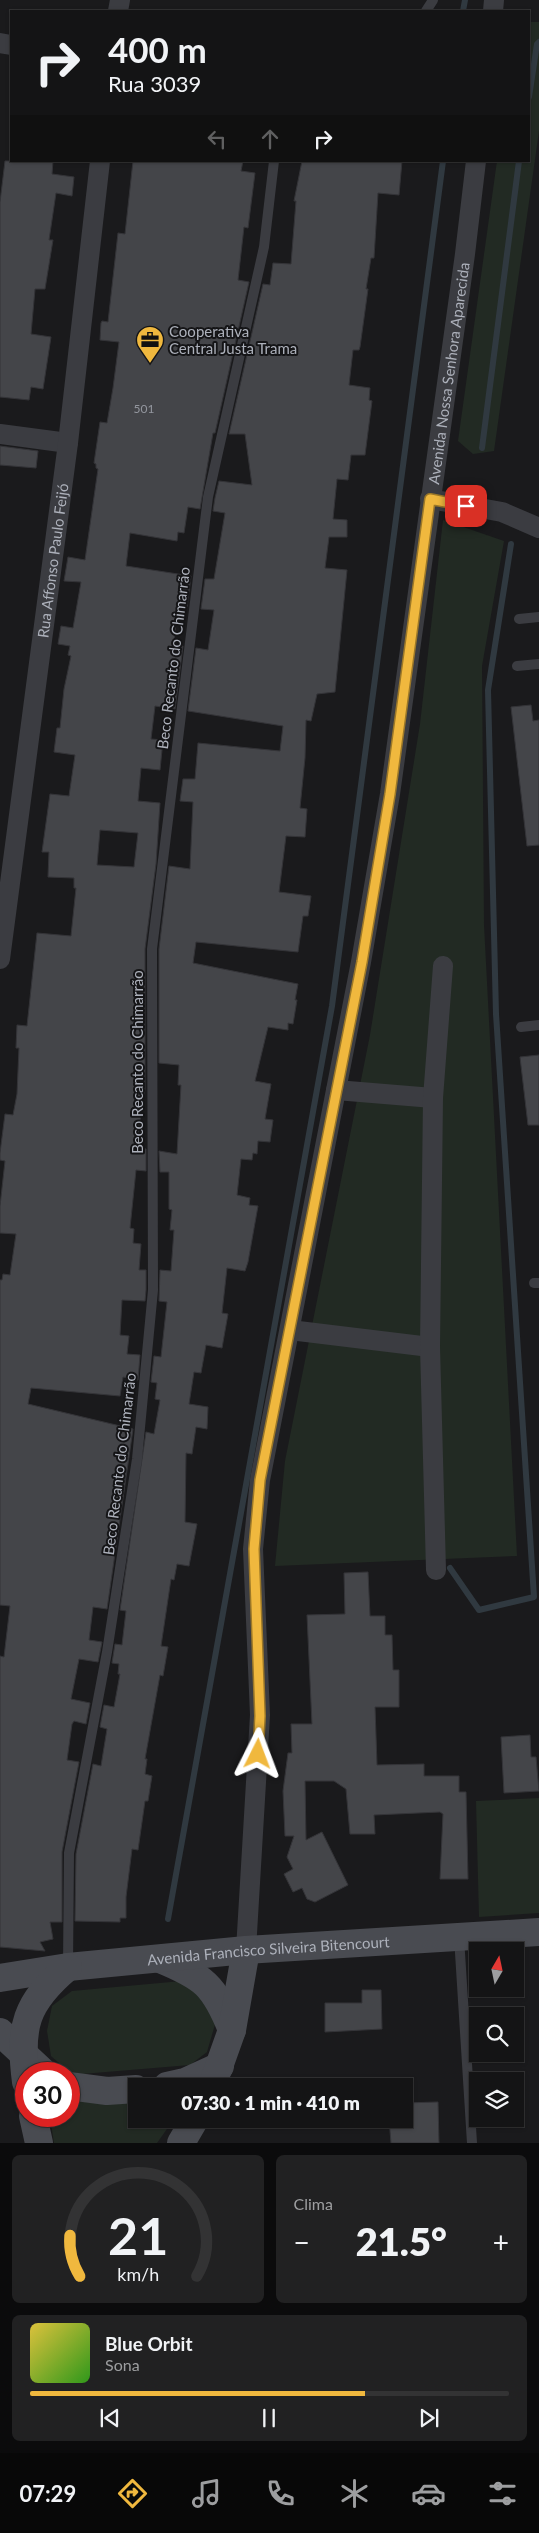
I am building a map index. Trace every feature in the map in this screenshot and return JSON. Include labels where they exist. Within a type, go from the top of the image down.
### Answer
[{"type":"main road","name":"Avenida Francisco Silveira Bitencourt","points":[[0,1978],[68,1967],[246,1950],[539,1932]]},
{"type":"main road","points":[[216,2076],[232,2030],[246,1950]]},
{"type":"main road","points":[[158,1958],[189,1971],[209,1985],[222,2004],[232,2030]]},
{"type":"main road","points":[[24,2062],[25,2025],[34,2002],[48,1984],[68,1967]]},
{"type":"main road","points":[[0,2032],[32,2062]]},
{"type":"main road","points":[[80,2087],[107,2091],[128,2090]]},
{"type":"main road","points":[[35,2127],[39,2143]]},
{"type":"street","name":"Rua Affonso Paulo Feijó","points":[[0,959],[68,443],[100,162]]},
{"type":"street","name":"Avenida Nossa Senhora Aparecida","points":[[246,1950],[260,1716],[254,1549],[260,1480],[362,962],[390,794],[465,254],[476,162]]},
{"type":"street","points":[[0,434],[68,443]]},
{"type":"street","points":[[430,499],[502,512],[539,528]]},
{"type":"street","points":[[436,1570],[430,1347],[433,1098],[443,966]]},
{"type":"street","points":[[336,1090],[433,1098]]},
{"type":"street","points":[[290,1330],[430,1347]]},
{"type":"lane","name":"Beco Recanto do Chimarrão","points":[[68,1967],[69,1853],[107,1652],[137,1459],[153,1290],[152,949],[208,496],[264,247],[274,162]]},
{"type":"lane","points":[[519,619],[539,617]]},
{"type":"lane","points":[[517,666],[539,664]]},
{"type":"lane","points":[[521,1027],[539,1025]]},
{"type":"lane","points":[[459,1936],[472,2143]]},
{"type":"shaded area","points":[[530,22],[539,22],[539,131],[494,451],[473,454],[458,441],[497,162],[530,162]]},
{"type":"shaded area","points":[[443,520],[504,541],[482,666],[484,925],[517,1556],[275,1566],[285,1461],[370,1035],[420,724]]},
{"type":"shaded area","points":[[539,1798],[539,1913],[479,1917],[476,1801]]},
{"type":"shaded area","points":[[182,1981],[209,1996],[216,2021],[207,2052],[190,2065],[80,2074],[80,2062],[58,2062],[51,2056],[47,2031],[52,2006],[72,1991]]},
{"type":"shaded area","points":[[128,2095],[128,2128],[168,2128],[157,2143],[54,2143],[52,2127],[80,2127],[80,2098]]},
{"type":"building","points":[[5,161],[53,162],[52,174],[74,177],[72,196],[56,193],[49,240],[53,240],[45,289],[35,289],[31,334],[51,337],[43,389],[31,387],[29,400],[0,397],[0,202]]},
{"type":"building","points":[[133,162],[243,162],[241,171],[255,173],[248,228],[244,227],[238,280],[249,282],[215,433],[213,433],[200,509],[188,507],[184,533],[178,532],[177,541],[130,533],[126,566],[191,576],[187,607],[177,606],[174,644],[183,646],[175,709],[155,706],[151,739],[163,740],[160,770],[141,768],[138,801],[160,803],[156,864],[145,949],[145,1089],[136,1147],[146,1149],[146,1171],[136,1170],[130,1228],[134,1229],[133,1243],[141,1244],[139,1270],[146,1270],[146,1290],[145,1301],[122,1300],[120,1335],[129,1336],[127,1354],[140,1355],[138,1380],[123,1377],[120,1396],[31,1388],[28,1404],[133,1429],[107,1609],[93,1607],[89,1640],[102,1642],[98,1662],[79,1659],[71,1699],[90,1703],[86,1724],[74,1721],[72,1724],[67,1760],[79,1762],[62,1852],[62,1922],[50,1922],[53,1939],[40,1942],[45,1951],[0,1947],[0,1656],[4,1657],[10,1606],[0,1605],[0,1280],[2,1280],[3,1274],[10,1275],[16,1234],[0,1233],[0,1206],[5,1161],[0,1160],[0,1153],[5,1114],[13,1115],[17,1094],[19,1048],[16,1048],[17,1025],[27,1026],[37,933],[71,936],[76,888],[74,888],[74,878],[48,877],[49,852],[42,852],[50,794],[69,796],[75,755],[54,752],[57,728],[60,728],[64,689],[71,656],[68,655],[70,646],[58,644],[61,626],[73,628],[81,582],[64,581],[68,557],[85,560],[98,469],[94,463],[100,422],[107,423],[113,388],[119,342],[100,340],[101,323],[102,321],[108,322],[118,233],[125,234]],"holes":[[[100,830],[138,833],[134,867],[97,865]]]},
{"type":"building","points":[[302,162],[402,162],[399,195],[378,193],[374,258],[371,258],[366,289],[368,289],[360,347],[359,350],[353,350],[349,385],[370,388],[369,400],[372,401],[365,455],[351,455],[348,480],[337,479],[333,519],[347,520],[347,537],[329,537],[325,568],[347,570],[335,692],[317,694],[311,721],[306,720],[305,758],[300,808],[307,809],[305,837],[286,836],[279,892],[311,896],[308,916],[303,916],[298,952],[196,942],[193,963],[298,984],[295,1000],[297,1000],[293,1024],[288,1023],[288,1030],[268,1027],[255,1081],[271,1084],[265,1119],[273,1120],[270,1142],[258,1141],[257,1154],[253,1153],[252,1160],[241,1159],[237,1195],[250,1198],[249,1205],[258,1206],[248,1262],[245,1271],[227,1268],[222,1313],[228,1314],[222,1348],[206,1345],[201,1373],[194,1372],[189,1404],[208,1407],[207,1429],[196,1427],[192,1454],[186,1453],[185,1522],[197,1524],[189,1566],[177,1564],[174,1580],[171,1579],[161,1646],[168,1647],[163,1676],[160,1675],[145,1759],[147,1759],[145,1774],[152,1776],[148,1801],[145,1801],[138,1850],[132,1849],[126,1897],[126,1918],[120,1918],[120,1922],[75,1921],[76,1854],[93,1764],[101,1766],[107,1729],[100,1727],[104,1705],[114,1707],[120,1674],[118,1674],[119,1664],[112,1663],[115,1644],[122,1645],[126,1611],[120,1610],[146,1432],[154,1434],[160,1400],[155,1399],[157,1383],[151,1382],[154,1356],[161,1357],[167,1302],[159,1301],[160,1270],[171,1271],[174,1230],[170,1230],[172,1210],[169,1209],[169,1172],[160,1172],[159,1151],[177,1154],[181,1085],[178,1085],[179,1065],[159,1063],[159,949],[169,866],[190,869],[193,802],[180,801],[183,779],[195,779],[198,743],[280,751],[283,726],[188,711],[196,648],[208,650],[214,610],[201,609],[205,579],[214,579],[225,513],[213,511],[215,498],[219,481],[252,485],[245,434],[229,434],[263,284],[270,285],[273,263],[291,264],[296,201],[294,201]]},
{"type":"building","points":[[0,446],[38,451],[36,468],[0,465]]},
{"type":"building","points":[[531,705],[533,721],[539,720],[539,845],[527,846],[511,707]]},
{"type":"building","points":[[539,1055],[539,1125],[528,1125],[520,1057]]},
{"type":"building","points":[[368,1572],[370,1616],[385,1616],[385,1635],[392,1635],[393,1670],[399,1670],[399,1707],[375,1707],[377,1765],[424,1764],[424,1776],[459,1776],[459,1792],[466,1792],[468,1879],[440,1879],[443,1814],[440,1812],[374,1815],[375,1834],[350,1834],[346,1789],[334,1781],[305,1781],[306,1840],[322,1832],[348,1885],[315,1902],[307,1899],[302,1888],[293,1892],[284,1874],[293,1869],[287,1857],[294,1836],[285,1836],[283,1791],[288,1753],[292,1753],[291,1724],[312,1724],[307,1615],[345,1614],[344,1573]]},
{"type":"building","points":[[530,1735],[531,1757],[536,1757],[539,1791],[504,1793],[501,1737]]},
{"type":"building","points":[[362,1990],[381,1990],[382,2029],[325,2032],[325,2003],[362,2003]]},
{"type":"building","points":[[438,2102],[439,2143],[391,2143],[390,2128],[413,2128],[413,2103]]},
{"type":"waterway","points":[[463,10],[465,0]]},
{"type":"waterway","points":[[530,90],[537,44],[539,42]]},
{"type":"waterway","points":[[168,1919],[332,1006],[443,162]]},
{"type":"waterway","points":[[482,448],[519,162]]},
{"type":"waterway","points":[[450,1568],[479,1610],[534,1597],[496,1014],[488,690],[511,544]]},
{"type":"place","name":"Cooperativa Central Justa Trama","points":[[150,364]]},
{"type":"route","points":[[258,1754],[260,1716],[254,1549],[260,1480],[362,962],[390,794],[430,499],[466,506]]}]
